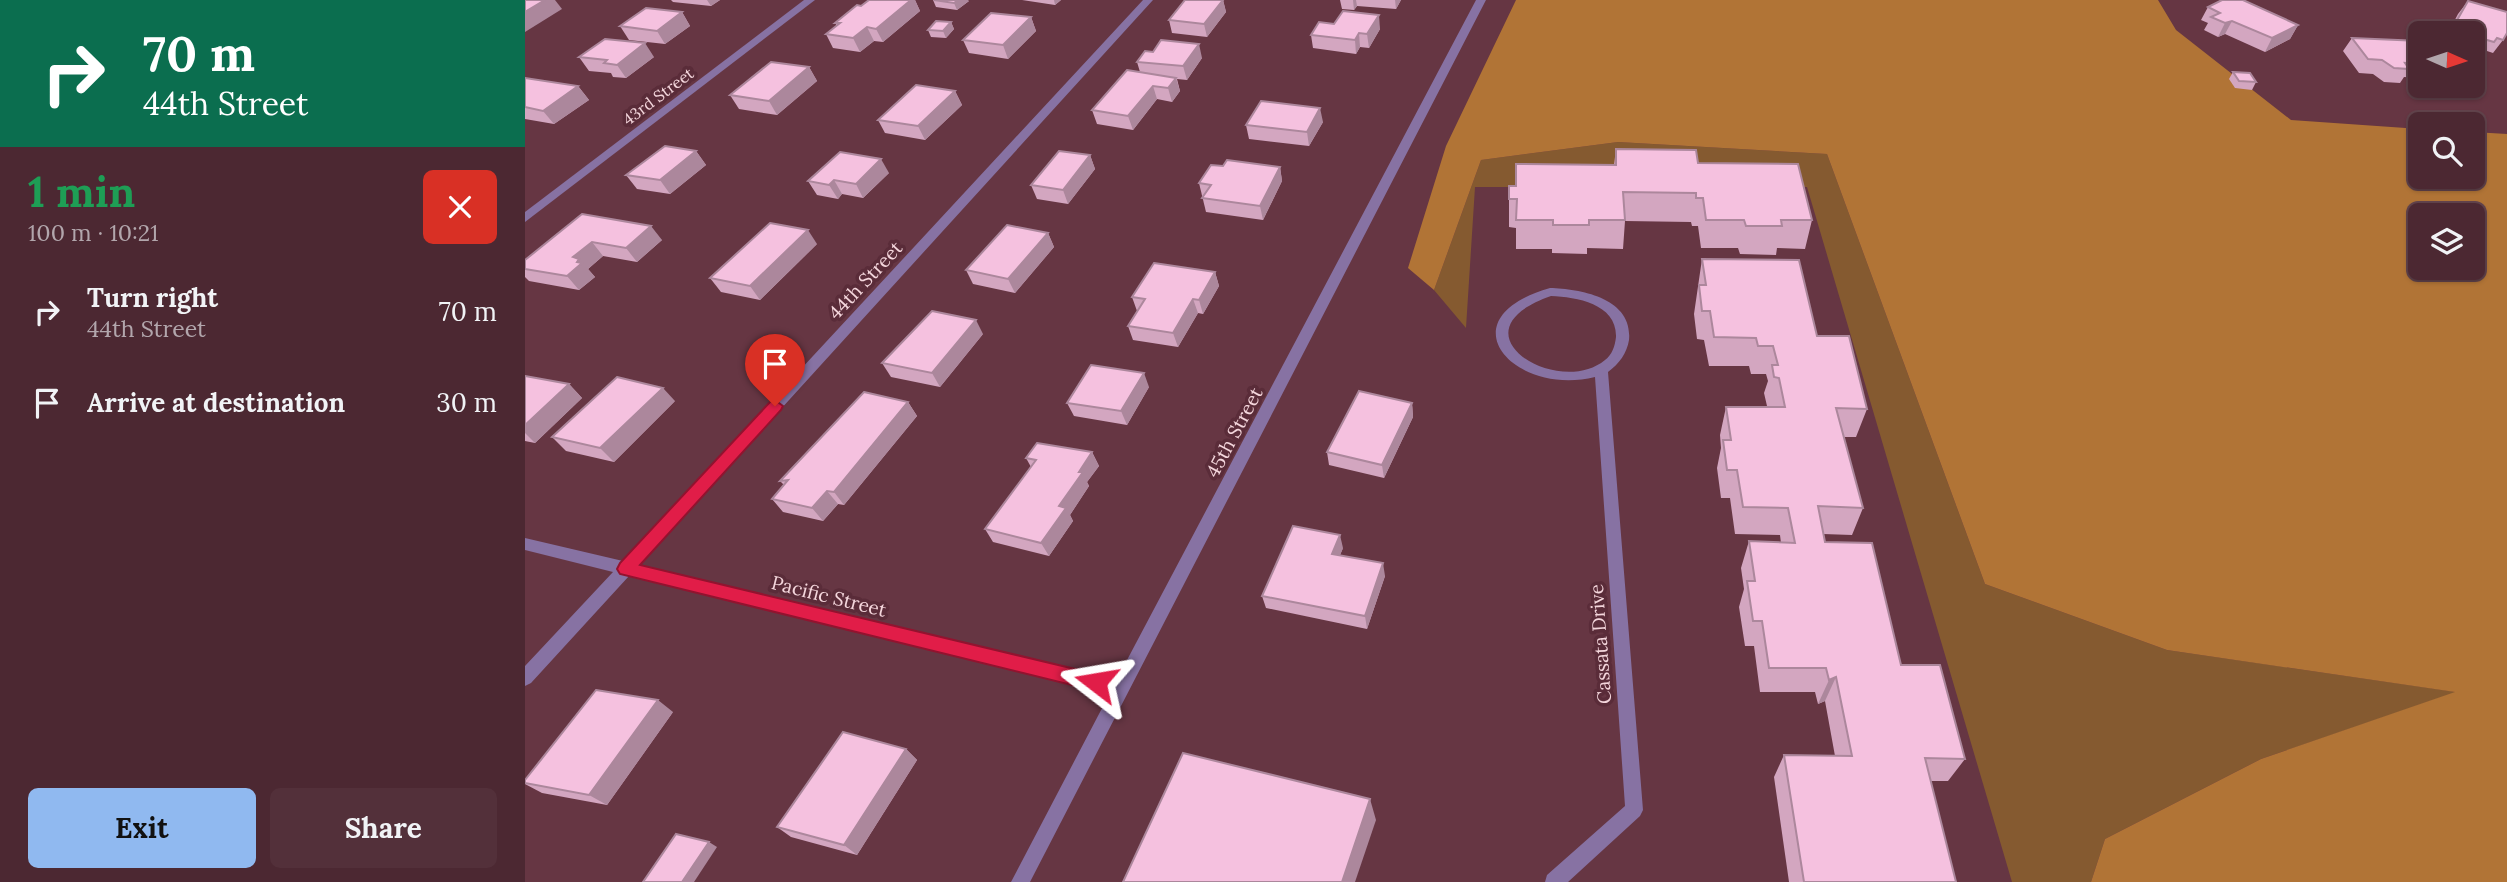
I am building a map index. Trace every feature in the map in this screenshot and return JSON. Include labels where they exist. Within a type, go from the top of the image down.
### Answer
[{"type":"street","name":"43rd Street","points":[[525,218],[810,0]]},
{"type":"street","name":"44th Street","points":[[525,678],[1148,0]]},
{"type":"street","name":"45th Street","points":[[1020,882],[1481,0]]},
{"type":"street","points":[[1550,292],[1579,294],[1605,305],[1616,316],[1623,330],[1622,344],[1614,358],[1601,369],[1564,377],[1526,368],[1512,357],[1504,344],[1502,330],[1506,317],[1516,306],[1532,297],[1550,292]]},
{"type":"street","name":"Cassata Drive","points":[[1554,882],[1634,810],[1601,369]]},
{"type":"street","name":"Pacific Street","points":[[525,544],[1122,688]]},
{"type":"shaded area","points":[[1516,0],[2158,0],[2176,30],[2291,120],[2408,128],[2408,189],[2485,189],[2485,133],[2507,134],[2507,882],[2091,882],[2105,839],[2261,759],[2455,692],[2167,650],[1985,584],[1827,154],[1618,142],[1481,160],[1434,290],[1408,268],[1446,146]]},
{"type":"shaded area","points":[[1618,142],[1827,154],[1985,584],[2167,650],[2457,692],[2261,759],[2105,839],[2091,882],[2012,882],[1807,187],[1475,187],[1466,328],[1434,290],[1481,160]]},
{"type":"building","points":[[525,0],[545,0],[525,12]]},
{"type":"building","points":[[869,0],[911,0],[876,29],[867,27],[853,38],[826,34],[857,5],[861,6]]},
{"type":"building","points":[[934,0],[958,0],[954,3]]},
{"type":"building","points":[[1185,0],[1223,0],[1204,24],[1169,20]]},
{"type":"building","points":[[2222,0],[2243,0],[2298,25],[2272,38],[2232,21],[2225,23],[2211,17],[2220,13],[2208,7]]},
{"type":"building","points":[[2468,1],[2507,12],[2507,33],[2503,40],[2497,38],[2494,42],[2485,39],[2485,21],[2457,21]]},
{"type":"building","points":[[646,8],[682,12],[657,31],[620,26]]},
{"type":"building","points":[[1343,11],[1379,15],[1367,34],[1359,33],[1355,40],[1311,35],[1319,22],[1334,24]]},
{"type":"building","points":[[991,13],[1031,17],[1003,45],[963,40]]},
{"type":"building","points":[[936,21],[951,22],[943,31],[928,30]]},
{"type":"building","points":[[2352,38],[2408,40],[2408,63],[2405,63],[2408,69],[2394,68],[2382,60],[2368,59]]},
{"type":"building","points":[[605,39],[645,43],[617,65],[604,63],[607,60],[579,57]]},
{"type":"building","points":[[1161,40],[1199,44],[1183,66],[1137,62],[1145,51],[1153,52]]},
{"type":"building","points":[[771,62],[809,67],[769,101],[730,95]]},
{"type":"building","points":[[1127,70],[1176,78],[1168,88],[1153,86],[1128,116],[1092,110]]},
{"type":"building","points":[[2233,72],[2250,73],[2256,82],[2239,81]]},
{"type":"building","points":[[525,78],[578,86],[543,111],[525,107]]},
{"type":"building","points":[[916,85],[955,91],[918,126],[878,120]]},
{"type":"building","points":[[1261,101],[1320,108],[1307,132],[1246,125]]},
{"type":"building","points":[[665,146],[696,151],[660,180],[626,175]]},
{"type":"building","points":[[1616,149],[1696,150],[1698,163],[1798,164],[1812,220],[1781,220],[1782,226],[1746,226],[1744,220],[1706,220],[1703,198],[1696,198],[1696,193],[1623,192],[1625,220],[1589,220],[1589,225],[1553,225],[1553,220],[1516,220],[1517,199],[1509,199],[1509,186],[1516,186],[1516,164],[1616,165]]},
{"type":"building","points":[[1059,151],[1090,155],[1063,190],[1031,185]]},
{"type":"building","points":[[840,152],[881,159],[856,184],[834,180],[829,185],[808,181]]},
{"type":"building","points":[[1227,160],[1280,167],[1260,206],[1202,198],[1211,185],[1199,183],[1211,165],[1223,166]]},
{"type":"building","points":[[582,214],[651,226],[626,248],[592,242],[573,257],[582,263],[567,276],[525,269],[525,260]]},
{"type":"building","points":[[770,223],[808,230],[750,286],[710,278]]},
{"type":"building","points":[[1007,225],[1048,233],[1008,279],[966,270]]},
{"type":"building","points":[[1702,259],[1799,260],[1817,336],[1849,336],[1867,409],[1836,408],[1863,508],[1818,506],[1825,542],[1872,543],[1901,665],[1940,665],[1965,759],[1925,758],[1956,882],[1804,882],[1784,755],[1852,756],[1836,677],[1829,680],[1826,668],[1769,668],[1762,621],[1753,621],[1747,581],[1755,581],[1749,541],[1795,543],[1788,508],[1743,507],[1737,470],[1727,470],[1723,440],[1731,440],[1726,407],[1785,407],[1779,378],[1774,377],[1772,365],[1778,365],[1773,346],[1758,346],[1756,338],[1714,337],[1710,311],[1702,311],[1699,285],[1706,285]]},
{"type":"building","points":[[1154,263],[1215,272],[1199,300],[1193,299],[1173,333],[1128,326],[1145,299],[1132,297]]},
{"type":"building","points":[[932,311],[976,320],[932,373],[882,363]]},
{"type":"building","points":[[1091,365],[1144,373],[1121,411],[1067,403]]},
{"type":"building","points":[[525,376],[569,384],[525,425]]},
{"type":"building","points":[[617,377],[663,388],[600,448],[552,437]]},
{"type":"building","points":[[1359,391],[1412,403],[1382,465],[1327,452]]},
{"type":"building","points":[[864,392],[908,402],[834,492],[827,491],[812,508],[772,499],[788,480],[780,481]]},
{"type":"building","points":[[1037,443],[1092,452],[1079,472],[1083,472],[1059,506],[1066,508],[1041,543],[985,529],[1036,460],[1026,458]]},
{"type":"building","points":[[1293,526],[1340,535],[1332,554],[1383,563],[1365,616],[1262,596]]},
{"type":"building","points":[[596,690],[658,700],[589,795],[525,783],[525,780]]},
{"type":"building","points":[[843,732],[906,749],[844,845],[777,827]]},
{"type":"building","points":[[1183,753],[1370,799],[1342,882],[1123,882]]},
{"type":"building","points":[[676,834],[709,842],[682,882],[643,882]]},
{"type":"route","points":[[775,406],[626,569],[1096,682]]}]
